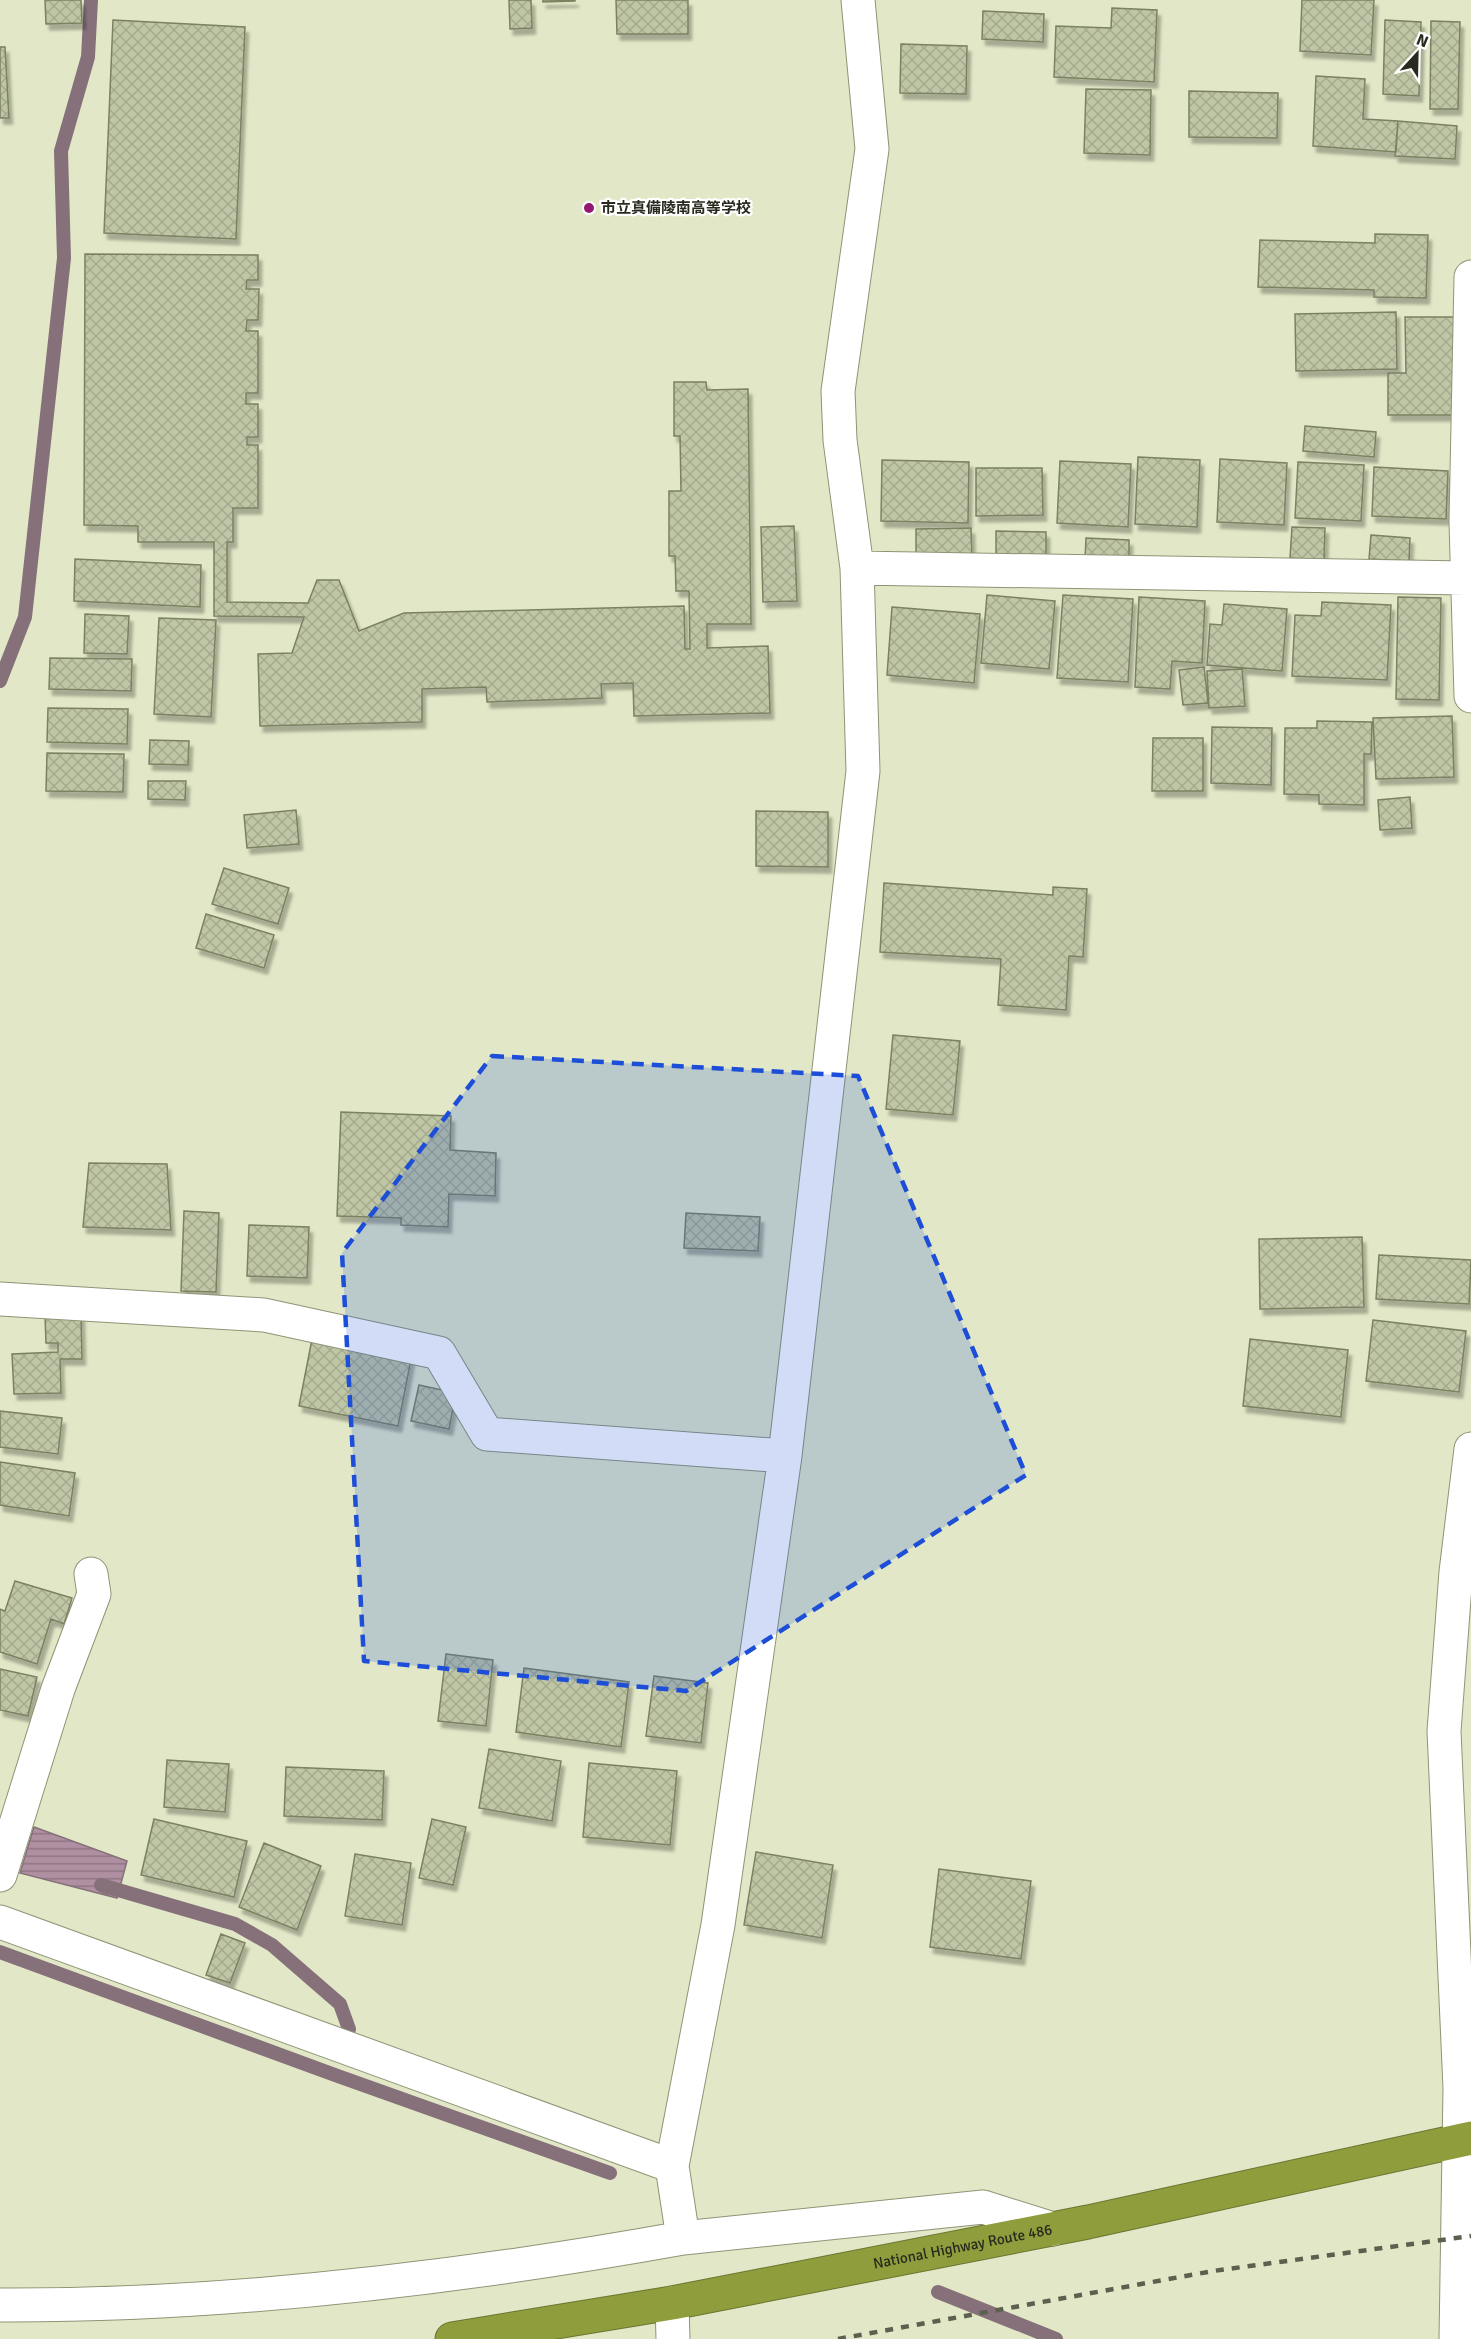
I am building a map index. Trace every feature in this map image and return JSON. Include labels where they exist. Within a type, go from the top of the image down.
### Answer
[{"type":"highway","name":"National Highway Route 486","points":[[452,2339],[672,2303],[1053,2229],[1466,2139]]},
{"type":"street","points":[[683,2238],[672,2166],[718,1925],[785,1456],[863,771],[857,568],[840,440],[838,391],[873,149],[858,0]]},
{"type":"street","points":[[1471,277],[1466,578],[1471,696]]},
{"type":"street","points":[[857,568],[1466,578]]},
{"type":"street","points":[[0,1299],[264,1316],[439,1353],[487,1434],[785,1456]]},
{"type":"street","points":[[1461,2330],[1466,2139],[1460,2076],[1444,1731],[1456,1572],[1471,1449]]},
{"type":"street","points":[[3,1865],[58,1689],[94,1594],[91,1574]]},
{"type":"street","points":[[0,1922],[672,2166]]},
{"type":"street","points":[[0,2305],[57,2306],[228,2296],[384,2282],[683,2238],[983,2207],[1053,2229]]},
{"type":"street","points":[[672,2303],[673,2339]]},
{"type":"highlighted area","points":[[492,1056],[858,1076],[1026,1475],[686,1691],[364,1661],[342,1253]]},
{"type":"shaded area","points":[[34,1827],[127,1861],[117,1898],[20,1873]]},
{"type":"building","points":[[45,0],[81,0],[82,23],[46,24]]},
{"type":"building","points":[[509,0],[531,0],[532,28],[510,29]]},
{"type":"building","points":[[543,0],[575,0],[575,1],[543,2]]},
{"type":"building","points":[[616,0],[688,0],[688,34],[617,34]]},
{"type":"building","points":[[1302,0],[1374,0],[1371,55],[1300,51]]},
{"type":"building","points":[[1112,8],[1157,10],[1154,82],[1054,77],[1056,26],[1111,28]]},
{"type":"building","points":[[983,11],[1044,14],[1043,42],[982,39]]},
{"type":"building","points":[[113,20],[245,27],[236,239],[104,233]]},
{"type":"building","points":[[1385,20],[1421,22],[1419,96],[1383,94]]},
{"type":"building","points":[[1431,21],[1460,22],[1458,109],[1430,109]]},
{"type":"building","points":[[901,44],[967,46],[966,94],[900,93]]},
{"type":"building","points":[[0,47],[5,47],[9,118],[0,118]]},
{"type":"building","points":[[1316,76],[1365,79],[1363,119],[1398,121],[1396,152],[1313,146]]},
{"type":"building","points":[[1086,89],[1151,90],[1150,155],[1084,153]]},
{"type":"building","points":[[1189,91],[1278,93],[1277,138],[1189,137]]},
{"type":"building","points":[[1398,121],[1457,126],[1455,159],[1395,156]]},
{"type":"building","points":[[1375,234],[1428,235],[1426,298],[1374,297],[1374,290],[1258,287],[1260,240],[1375,243]]},
{"type":"building","points":[[85,254],[258,255],[258,280],[247,280],[246,289],[259,289],[258,320],[247,320],[246,331],[258,331],[258,393],[246,393],[246,404],[258,404],[258,437],[247,437],[247,445],[258,445],[258,508],[233,508],[233,542],[227,542],[227,602],[308,603],[317,580],[339,580],[359,631],[404,613],[684,606],[685,649],[690,649],[689,591],[676,591],[675,556],[669,556],[669,491],[681,491],[680,436],[674,436],[674,382],[706,382],[707,390],[748,389],[751,624],[707,624],[707,648],[768,646],[770,713],[634,716],[633,683],[601,684],[602,698],[487,702],[486,687],[422,689],[422,722],[260,726],[258,654],[292,653],[304,617],[214,616],[214,542],[138,542],[138,526],[84,525]]},
{"type":"building","points":[[1396,312],[1397,369],[1296,371],[1295,314]]},
{"type":"building","points":[[1405,317],[1457,317],[1458,415],[1388,415],[1388,373],[1406,373]]},
{"type":"building","points":[[1305,426],[1376,432],[1374,457],[1303,451]]},
{"type":"building","points":[[1138,457],[1200,460],[1197,527],[1135,524]]},
{"type":"building","points":[[1220,459],[1287,463],[1284,525],[1217,522]]},
{"type":"building","points":[[882,460],[969,462],[968,523],[881,521]]},
{"type":"building","points":[[1060,461],[1131,464],[1128,527],[1057,523]]},
{"type":"building","points":[[1298,462],[1364,465],[1361,521],[1295,518]]},
{"type":"building","points":[[1374,467],[1448,471],[1446,519],[1372,516]]},
{"type":"building","points":[[976,468],[1042,468],[1043,515],[976,516]]},
{"type":"building","points":[[794,526],[797,601],[763,602],[761,527]]},
{"type":"building","points":[[1292,527],[1325,528],[1324,560],[1290,558]]},
{"type":"building","points":[[971,528],[972,558],[916,559],[916,529]]},
{"type":"building","points":[[996,531],[1046,532],[1046,561],[996,560]]},
{"type":"building","points":[[1371,535],[1410,538],[1409,561],[1369,559]]},
{"type":"building","points":[[1086,538],[1129,540],[1129,562],[1085,560]]},
{"type":"building","points":[[75,559],[201,565],[200,607],[74,601]]},
{"type":"building","points":[[987,595],[1055,601],[1049,669],[981,663]]},
{"type":"building","points":[[1063,595],[1133,599],[1128,682],[1057,678]]},
{"type":"building","points":[[1139,597],[1205,601],[1202,663],[1172,661],[1170,689],[1135,687]]},
{"type":"building","points":[[1398,597],[1441,598],[1439,700],[1396,699]]},
{"type":"building","points":[[1322,602],[1391,605],[1387,680],[1292,676],[1295,615],[1321,616]]},
{"type":"building","points":[[1224,604],[1287,609],[1282,671],[1207,665],[1210,624],[1222,625]]},
{"type":"building","points":[[892,607],[980,614],[974,683],[887,675]]},
{"type":"building","points":[[85,614],[129,616],[127,654],[84,653]]},
{"type":"building","points":[[159,618],[216,620],[211,717],[154,714]]},
{"type":"building","points":[[50,658],[132,659],[131,691],[49,689]]},
{"type":"building","points":[[1204,667],[1208,703],[1183,705],[1179,670]]},
{"type":"building","points":[[1242,669],[1245,706],[1209,708],[1207,671]]},
{"type":"building","points":[[48,708],[128,709],[127,744],[47,742]]},
{"type":"building","points":[[1452,716],[1454,777],[1376,779],[1373,718]]},
{"type":"building","points":[[1317,721],[1372,722],[1371,754],[1364,754],[1364,805],[1319,804],[1319,795],[1284,794],[1285,728],[1317,728]]},
{"type":"building","points":[[1212,727],[1272,728],[1271,785],[1211,783]]},
{"type":"building","points":[[1153,738],[1203,738],[1203,791],[1152,791]]},
{"type":"building","points":[[150,740],[189,741],[188,765],[149,764]]},
{"type":"building","points":[[47,753],[124,754],[123,792],[46,791]]},
{"type":"building","points":[[148,781],[186,781],[185,800],[148,799]]},
{"type":"building","points":[[1410,797],[1412,828],[1380,830],[1378,800]]},
{"type":"building","points":[[296,810],[299,844],[247,848],[244,815]]},
{"type":"building","points":[[756,811],[828,812],[828,867],[756,866]]},
{"type":"building","points":[[224,868],[289,888],[278,924],[212,904]]},
{"type":"building","points":[[884,883],[1053,895],[1053,887],[1087,889],[1083,957],[1069,956],[1066,1010],[998,1005],[1001,959],[880,952]]},
{"type":"building","points":[[206,914],[274,935],[264,968],[196,948]]},
{"type":"building","points":[[893,1035],[960,1041],[953,1115],[886,1109]]},
{"type":"building","points":[[341,1112],[451,1116],[450,1150],[496,1153],[495,1196],[449,1194],[448,1227],[401,1225],[401,1218],[337,1216]]},
{"type":"building","points":[[89,1163],[167,1164],[171,1230],[83,1227]]},
{"type":"building","points":[[184,1211],[219,1213],[216,1292],[181,1291]]},
{"type":"building","points":[[686,1213],[760,1217],[758,1251],[684,1248]]},
{"type":"building","points":[[249,1225],[309,1227],[307,1278],[247,1276]]},
{"type":"building","points":[[1362,1237],[1364,1307],[1260,1309],[1259,1239]]},
{"type":"building","points":[[1379,1255],[1471,1260],[1469,1304],[1376,1299]]},
{"type":"building","points":[[81,1315],[82,1359],[60,1359],[61,1393],[14,1394],[12,1354],[58,1352],[58,1343],[46,1343],[45,1316]]},
{"type":"building","points":[[1373,1320],[1466,1331],[1459,1392],[1366,1381]]},
{"type":"building","points":[[313,1334],[412,1354],[398,1426],[299,1406]]},
{"type":"building","points":[[1250,1339],[1348,1350],[1341,1417],[1243,1406]]},
{"type":"building","points":[[419,1385],[456,1393],[449,1429],[411,1421]]},
{"type":"building","points":[[0,1411],[62,1418],[58,1454],[0,1447]]},
{"type":"building","points":[[0,1462],[75,1473],[69,1516],[0,1505]]},
{"type":"building","points":[[15,1581],[72,1598],[64,1624],[51,1619],[37,1664],[0,1652],[0,1609],[5,1611]]},
{"type":"building","points":[[446,1654],[493,1660],[486,1726],[438,1721]]},
{"type":"building","points":[[524,1668],[629,1682],[621,1747],[516,1732]]},
{"type":"building","points":[[0,1669],[37,1677],[28,1716],[0,1710]]},
{"type":"building","points":[[654,1676],[708,1683],[701,1743],[646,1736]]},
{"type":"building","points":[[489,1749],[561,1761],[552,1821],[479,1808]]},
{"type":"building","points":[[167,1760],[229,1764],[225,1812],[164,1807]]},
{"type":"building","points":[[589,1763],[677,1771],[670,1845],[583,1837]]},
{"type":"building","points":[[286,1767],[384,1771],[382,1820],[284,1816]]},
{"type":"building","points":[[154,1819],[247,1841],[234,1897],[141,1875]]},
{"type":"building","points":[[432,1819],[466,1827],[453,1885],[419,1878]]},
{"type":"building","points":[[264,1843],[321,1866],[297,1930],[239,1907]]},
{"type":"building","points":[[756,1852],[833,1865],[822,1938],[744,1925]]},
{"type":"building","points":[[355,1854],[411,1863],[402,1925],[345,1916]]},
{"type":"building","points":[[939,1869],[1031,1881],[1021,1959],[930,1947]]},
{"type":"building","points":[[221,1934],[245,1943],[230,1983],[206,1975]]},
{"type":"waterway","points":[[0,681],[25,617],[64,258],[61,151],[88,57],[91,0]]},
{"type":"waterway","points":[[101,1885],[235,1924],[272,1945],[340,2004],[349,2029]]},
{"type":"waterway","points":[[0,1952],[610,2173]]},
{"type":"waterway","points":[[938,2292],[1056,2339]]},
{"type":"railway","points":[[838,2339],[1213,2271],[1471,2236]]},
{"type":"place","name":"市立真備陵南高等学校","points":[[589,208]]}]
